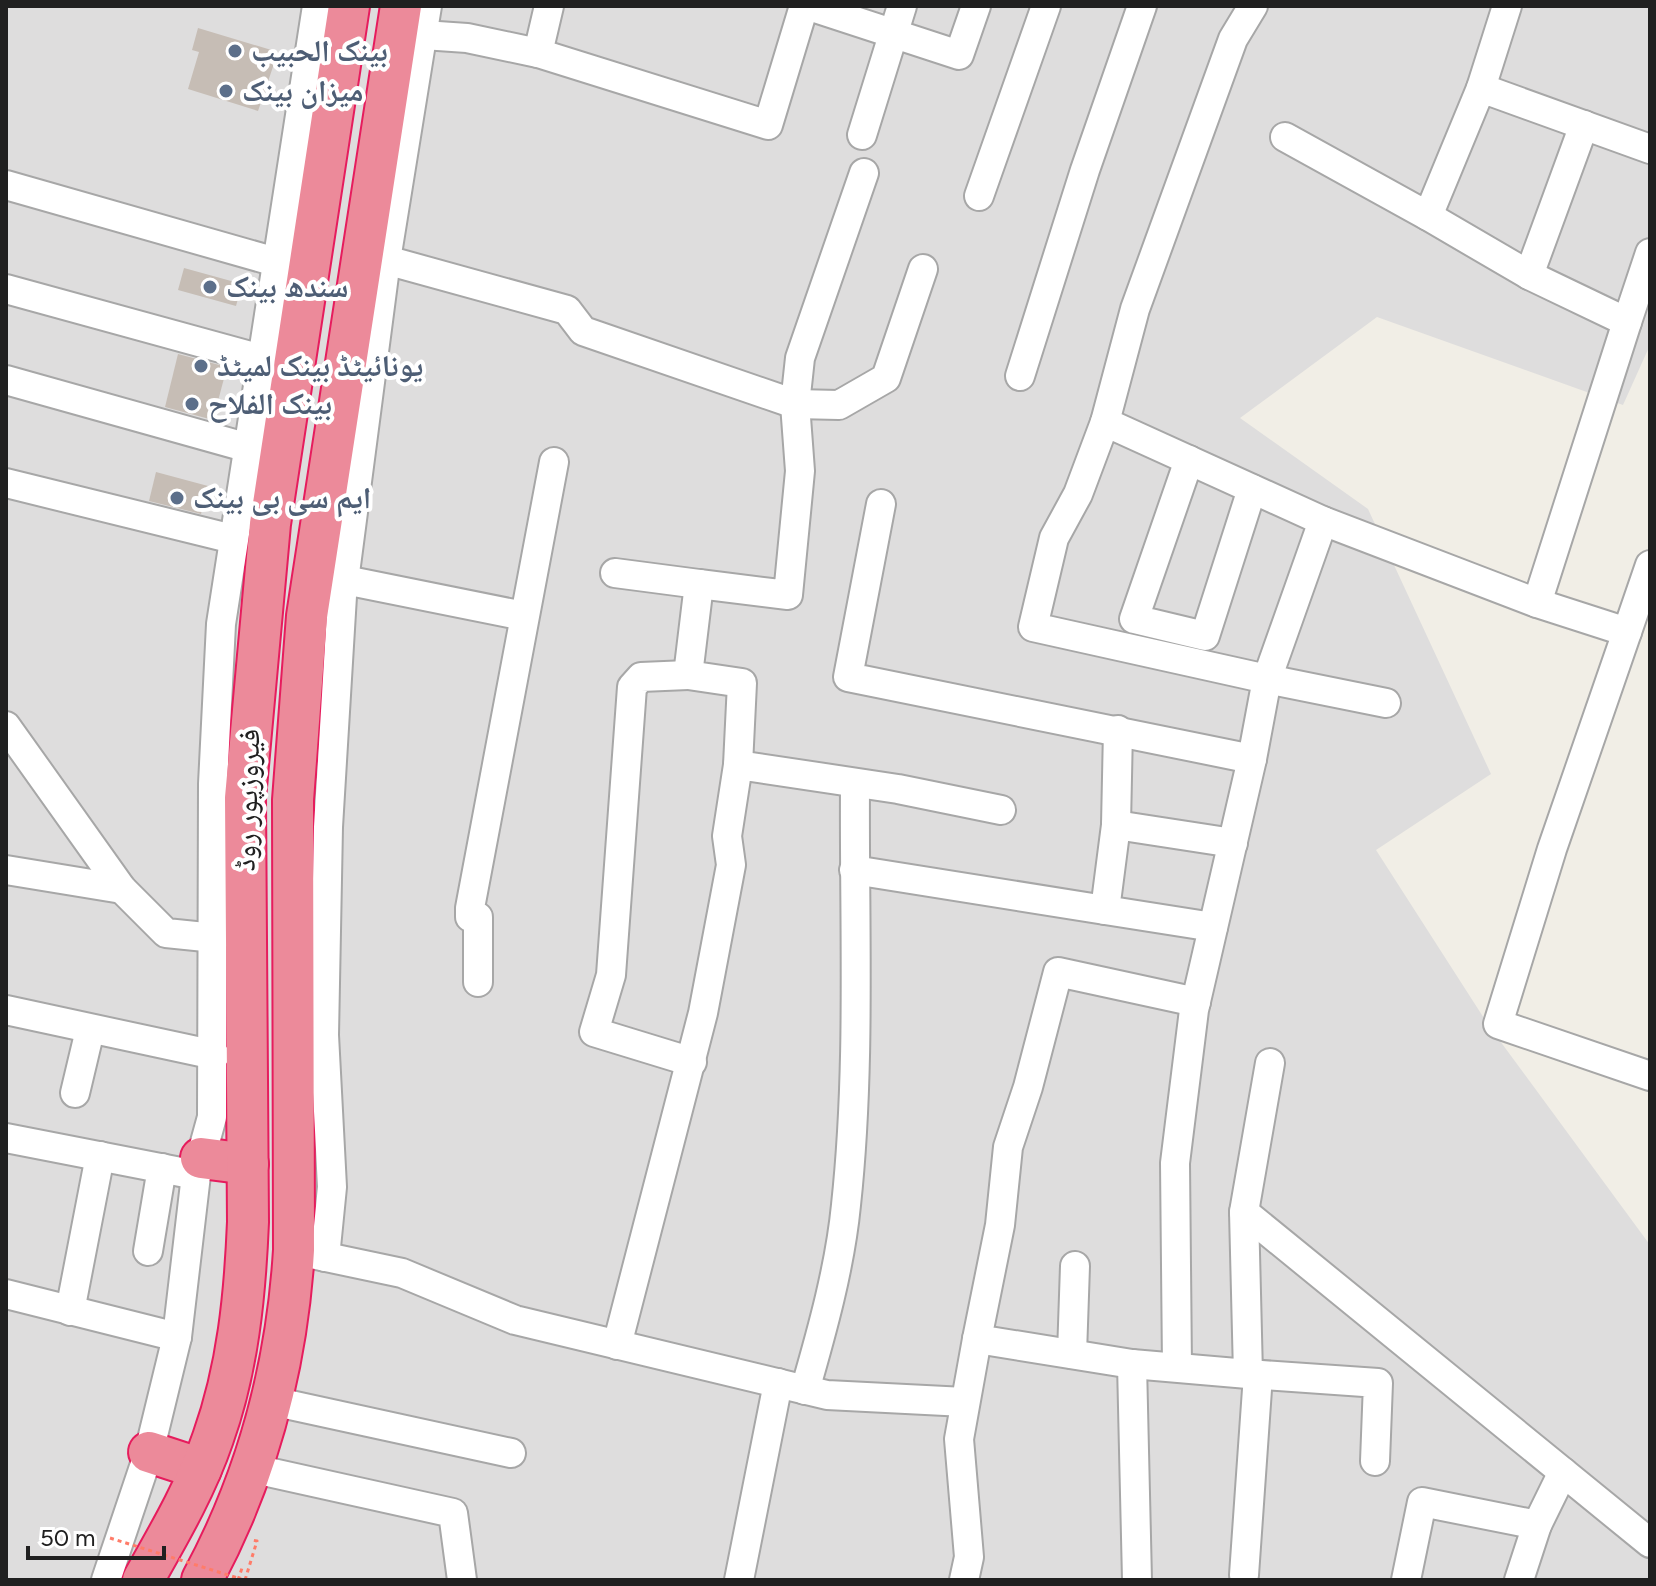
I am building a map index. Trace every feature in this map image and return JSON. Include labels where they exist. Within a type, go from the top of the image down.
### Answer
[{"type":"highway","name":"فیروزپور روڈ","points":[[143,1580],[201,1469],[214,1437],[239,1332],[245,1290],[248,1164],[245,798],[262,585],[264,452],[349,6]]},
{"type":"highway","name":"فیروزپور روڈ","points":[[202,1580],[250,1468],[272,1401],[290,1320],[310,1254],[293,800],[307,616],[349,434],[412,21]]},
{"type":"highway","points":[[245,798],[293,800]]},
{"type":"highway","points":[[198,1167],[248,1164]]},
{"type":"highway","points":[[149,1452],[201,1469]]},
{"type":"street","points":[[106,1580],[149,1452],[177,1337],[198,1167],[212,1117],[215,1055],[211,989],[215,938],[216,699],[221,624],[233,539],[264,452],[261,359],[317,6]]},
{"type":"street","points":[[427,6],[412,21],[386,260],[349,434],[345,580],[328,827],[324,1035],[332,1187],[310,1254],[402,1273],[515,1320],[827,1395],[965,1402]]},
{"type":"street","points":[[538,53],[549,6]]},
{"type":"street","points":[[412,21],[467,38],[538,53],[768,125],[806,6],[959,55],[976,6]]},
{"type":"street","points":[[862,135],[902,6]]},
{"type":"street","points":[[979,196],[1046,6]]},
{"type":"street","points":[[1020,376],[1085,170],[1142,6]]},
{"type":"street","points":[[1253,6],[1233,39],[1135,309],[1105,422],[1078,494],[1054,538],[1033,627],[1386,703]]},
{"type":"street","points":[[1428,216],[1481,88],[1507,6]]},
{"type":"street","points":[[1481,88],[1650,149]]},
{"type":"street","points":[[1529,275],[1584,125]]},
{"type":"street","points":[[1285,137],[1529,275],[1627,322]]},
{"type":"street","points":[[615,573],[788,595],[800,471],[795,404],[800,358],[864,173]]},
{"type":"street","points":[[6,185],[276,262]]},
{"type":"street","points":[[1537,603],[1650,253]]},
{"type":"street","points":[[386,260],[567,310],[583,331],[795,404],[839,405],[886,378],[923,269]]},
{"type":"street","points":[[6,289],[261,359]]},
{"type":"street","points":[[6,380],[264,452]]},
{"type":"street","points":[[1105,422],[1323,521],[1537,603],[1627,632]]},
{"type":"street","points":[[1189,460],[1134,619],[1205,636],[1252,489]]},
{"type":"street","points":[[478,982],[478,917],[470,917],[470,908],[554,462]]},
{"type":"street","points":[[6,483],[233,539]]},
{"type":"street","points":[[881,504],[848,677],[1252,759]]},
{"type":"street","points":[[1177,1367],[1175,1163],[1196,1002],[1252,759],[1267,679],[1323,521]]},
{"type":"street","points":[[1650,565],[1552,849],[1498,1024],[1650,1076]]},
{"type":"street","points":[[345,580],[524,616]]},
{"type":"street","points":[[688,675],[699,584]]},
{"type":"street","points":[[617,1345],[692,1062],[731,865],[727,836],[738,765],[742,683],[688,675],[641,677],[632,687],[611,975],[594,1032],[692,1062]]},
{"type":"street","points":[[6,726],[122,889],[166,933],[215,938]]},
{"type":"street","points":[[1105,910],[1116,825],[1118,730]]},
{"type":"street","points":[[738,765],[855,785],[898,789],[1001,810]]},
{"type":"street","points":[[739,1580],[846,1207],[852,1097],[855,785]]},
{"type":"street","points":[[1116,825],[1233,843]]},
{"type":"street","points":[[6,870],[122,889]]},
{"type":"street","points":[[854,870],[1213,927]]},
{"type":"street","points":[[964,1580],[969,1557],[959,1439],[1000,1225],[1008,1147],[1028,1087],[1058,972],[1196,1002]]},
{"type":"street","points":[[6,1010],[215,1055]]},
{"type":"street","points":[[75,1093],[90,1030]]},
{"type":"street","points":[[1244,1575],[1253,1374],[1244,1212],[1270,1063]]},
{"type":"street","points":[[6,1138],[162,1168],[198,1167]]},
{"type":"street","points":[[70,1311],[100,1156]]},
{"type":"street","points":[[148,1251],[162,1168]]},
{"type":"street","points":[[1244,1212],[1650,1543]]},
{"type":"street","points":[[1072,1354],[1075,1266]]},
{"type":"street","points":[[6,1294],[177,1337]]},
{"type":"street","points":[[977,1339],[1132,1364],[1378,1383],[1375,1461]]},
{"type":"street","points":[[1132,1364],[1137,1580]]},
{"type":"street","points":[[272,1401],[511,1453]]},
{"type":"street","points":[[250,1468],[270,1475],[453,1513],[462,1580]]},
{"type":"street","points":[[1519,1580],[1537,1525],[1563,1472]]},
{"type":"street","points":[[1406,1580],[1422,1502],[1537,1525]]},
{"type":"path","points":[[110,1538],[244,1580],[257,1541]]},
{"type":"shaded area","points":[[6,6],[1650,6],[1650,345],[1623,405],[1377,317],[1240,418],[1368,509],[1491,774],[1376,850],[1489,1026],[1650,1245],[1650,1580],[6,1580]]},
{"type":"building","points":[[198,28],[278,52],[258,111],[188,89],[199,52],[192,50]]},
{"type":"building","name":"سندھ بینک","points":[[184,268],[242,284],[236,306],[178,290]]},
{"type":"building","points":[[178,354],[227,367],[213,420],[165,407]]},
{"type":"building","name":"ایم سی بی بینک","points":[[156,472],[208,486],[201,514],[149,501]]},
{"type":"place","name":"بينک الحبيب","points":[[235,51]]},
{"type":"place","name":"میزان بینک","points":[[226,91]]},
{"type":"place","name":"سندھ بینک","points":[[210,287]]},
{"type":"place","name":"یونائیٹڈ بینک لمیٹڈ","points":[[201,366]]},
{"type":"place","name":"بینک الفلاح","points":[[192,404]]},
{"type":"place","name":"ایم سی بی بینک","points":[[177,498]]}]
